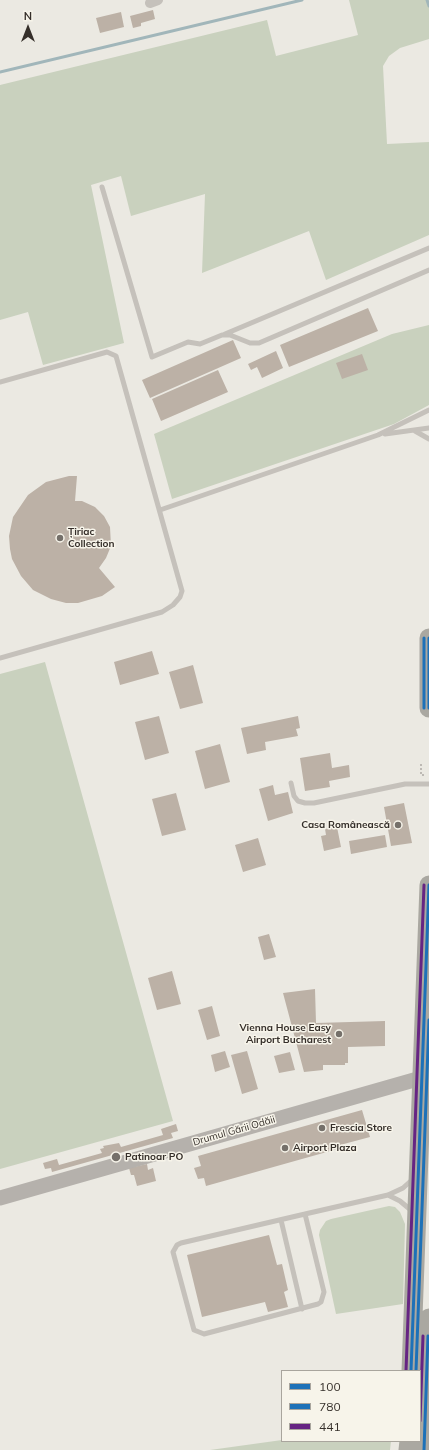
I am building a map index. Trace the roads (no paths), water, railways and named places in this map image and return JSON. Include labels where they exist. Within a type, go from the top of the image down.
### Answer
[{"type":"highway","points":[[429,638],[429,708]]},
{"type":"highway","points":[[411,1370],[429,885]]},
{"type":"highway","points":[[424,1450],[429,1318]]},
{"type":"street","name":"Drumul Gării Odăii","points":[[0,1198],[421,1078]]},
{"type":"lane","points":[[102,187],[152,356],[188,342],[200,344],[429,248]]},
{"type":"lane","points":[[222,335],[230,335],[250,344],[259,343],[429,270]]},
{"type":"lane","points":[[0,382],[107,352],[116,356],[182,591],[180,597],[173,605],[162,612],[0,658]]},
{"type":"lane","points":[[160,510],[378,435],[429,410]]},
{"type":"lane","points":[[378,435],[429,428]]},
{"type":"lane","points":[[414,430],[429,439]]},
{"type":"lane","points":[[291,784],[294,796],[298,801],[305,803],[314,803],[405,784],[429,784]]},
{"type":"lane","points":[[305,1214],[324,1295],[318,1304],[204,1334],[198,1333],[192,1327],[173,1252],[177,1245],[181,1243],[305,1214],[388,1195],[410,1183],[418,1171]]},
{"type":"lane","points":[[388,1195],[400,1201],[416,1215]]},
{"type":"lane","points":[[281,1220],[302,1309]]},
{"type":"waterway","points":[[0,72],[302,0]]},
{"type":"waterway","points":[[427,0],[429,6]]},
{"type":"place","name":"Țiriac Collection","points":[[60,538]]},
{"type":"place","name":"Casa Românească","points":[[398,825]]},
{"type":"place","name":"Vienna House Easy Airport Bucharest","points":[[339,1034]]},
{"type":"place","name":"Frescia Store","points":[[322,1128]]},
{"type":"place","name":"Airport Plaza","points":[[285,1148]]},
{"type":"place","name":"Patinoar PO","points":[[116,1157]]}]
